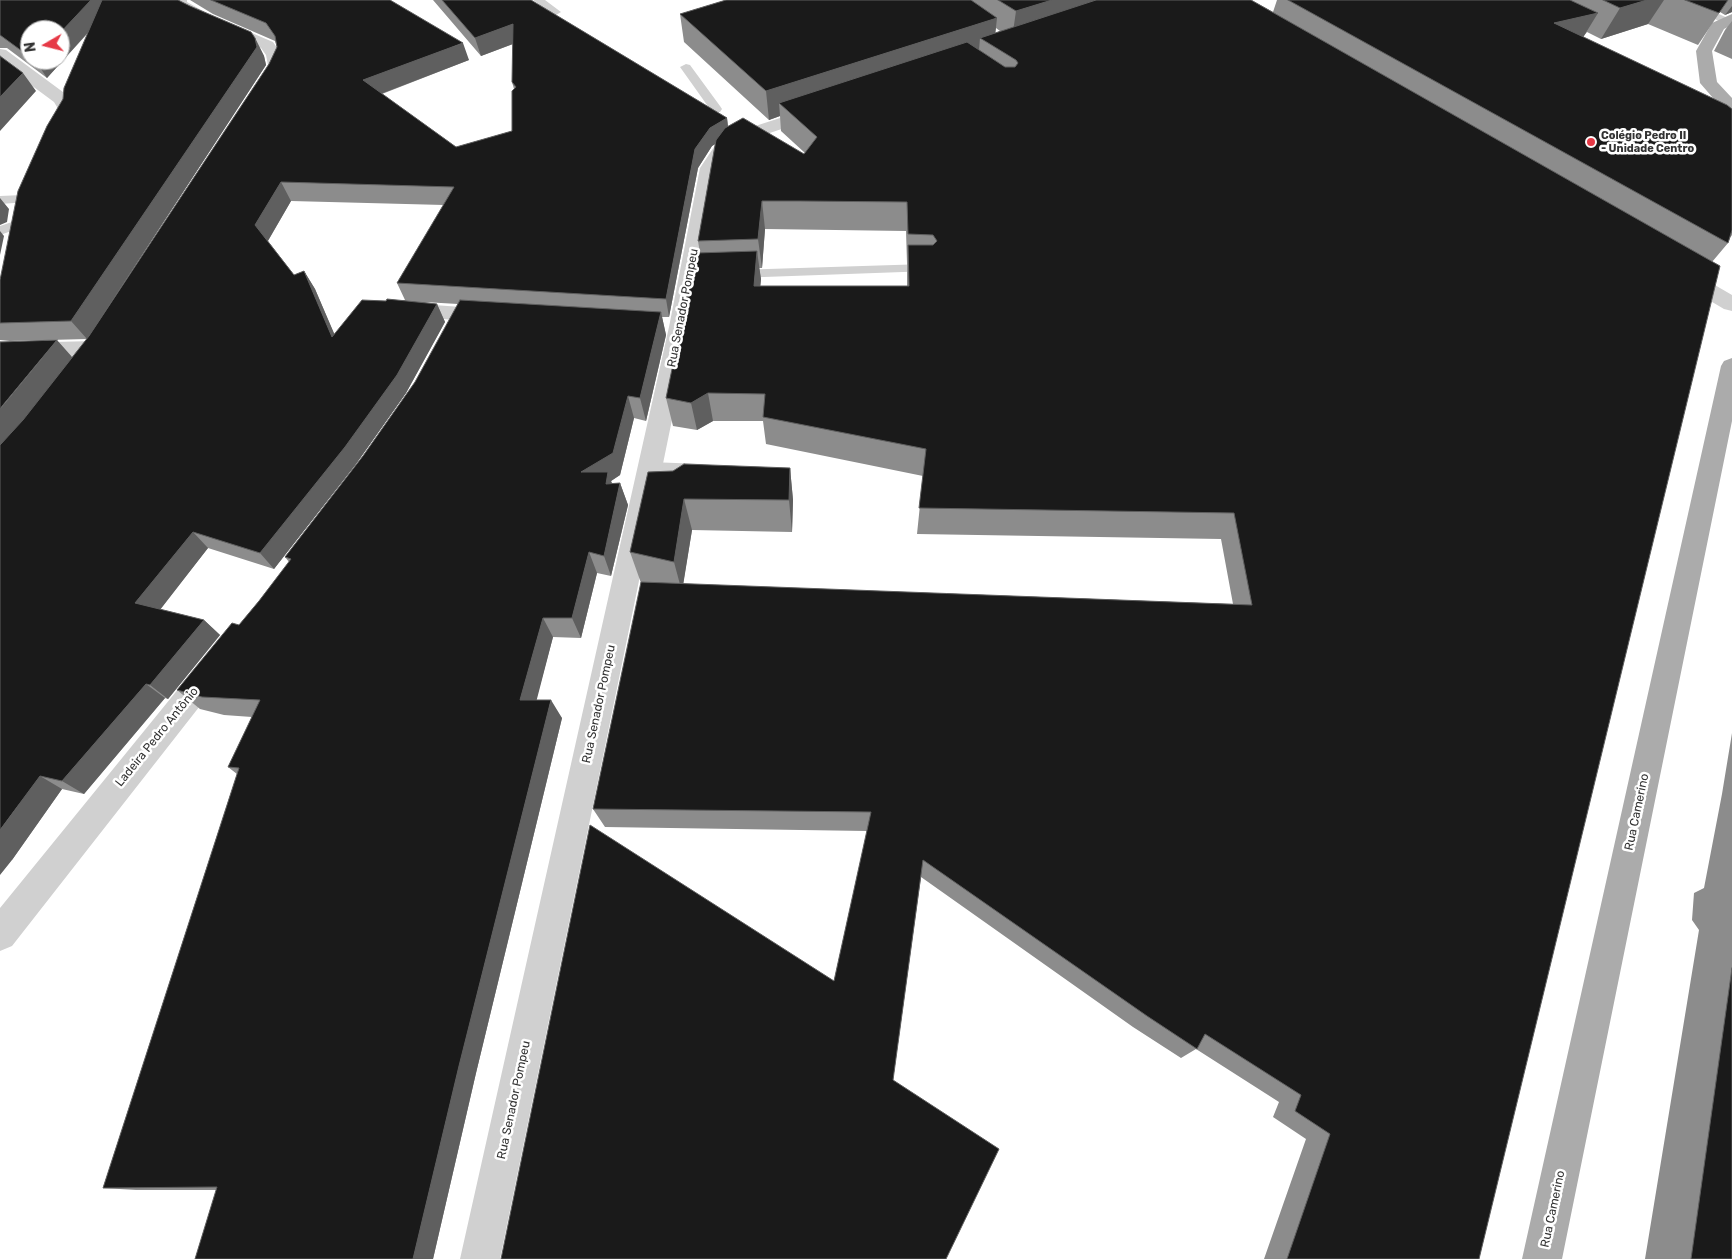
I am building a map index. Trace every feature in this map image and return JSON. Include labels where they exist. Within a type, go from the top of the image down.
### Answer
[{"type":"main road","points":[[1730,22],[1718,26],[1704,51],[1709,83],[1732,110]]},
{"type":"main road","name":"Rua Camerino","points":[[1542,1259],[1732,366]]},
{"type":"street","points":[[179,0],[180,4],[206,19],[267,45],[274,55],[276,65],[252,105]]},
{"type":"street","points":[[0,54],[61,99],[66,107],[64,116],[48,146]]},
{"type":"street","points":[[1697,93],[1732,110]]},
{"type":"street","name":"Rua Senador Pompeu","points":[[480,1259],[650,468],[670,327],[698,276],[709,168],[732,140],[833,106]]},
{"type":"street","points":[[11,232],[27,192]]},
{"type":"street","points":[[1664,264],[1732,304]]},
{"type":"street","points":[[405,310],[512,317]]},
{"type":"street","points":[[449,339],[462,314]]},
{"type":"street","points":[[0,348],[8,351],[101,340],[78,370]]},
{"type":"street","name":"Ladeira Pedro Antônio","points":[[0,934],[224,654]]},
{"type":"lane","points":[[538,0],[556,12]]},
{"type":"lane","points":[[1697,7],[1730,22]]},
{"type":"lane","points":[[686,67],[716,109]]},
{"type":"lane","points":[[0,200],[27,192]]},
{"type":"lane","points":[[726,275],[926,268]]},
{"type":"lane","points":[[650,468],[713,470]]},
{"type":"building","points":[[0,0],[91,0],[70,22],[70,20],[20,20],[20,50],[0,35]]},
{"type":"building","points":[[102,0],[178,0],[251,32],[257,47],[71,321],[0,323],[0,280],[18,191],[47,126],[63,99],[64,88]]},
{"type":"building","points":[[211,0],[390,0],[463,43],[363,80],[456,147],[512,131],[512,91],[516,87],[512,82],[513,24],[475,38],[442,0],[531,0],[727,118],[710,128],[695,149],[666,299],[397,283],[454,187],[281,182],[255,225],[294,275],[304,271],[332,337],[362,300],[386,301],[387,299],[437,304],[397,375],[345,447],[260,553],[193,532],[135,603],[204,620],[150,685],[146,684],[62,781],[40,776],[0,830],[0,445],[23,420],[89,336],[269,64],[277,47],[275,36],[266,23]]},
{"type":"building","points":[[726,0],[971,0],[997,18],[766,91],[680,14]]},
{"type":"building","points":[[998,0],[1052,0],[1016,11]]},
{"type":"building","points":[[1096,0],[1251,0],[1720,266],[1479,1259],[1287,1259],[1330,1134],[1295,1111],[1301,1095],[1205,1034],[1197,1049],[923,860],[893,1080],[999,1149],[946,1259],[501,1259],[590,825],[834,981],[871,812],[593,809],[641,582],[1252,605],[1234,513],[919,508],[926,449],[763,417],[765,394],[708,393],[691,403],[666,398],[696,253],[757,251],[754,286],[909,286],[908,245],[933,245],[937,241],[933,235],[908,234],[907,202],[762,201],[758,239],[698,241],[716,140],[725,128],[743,118],[804,154],[817,137],[779,103],[967,42],[1005,67],[1015,67],[1018,63],[1016,60],[980,38]]},
{"type":"building","points":[[1288,0],[1570,0],[1598,13],[1554,23],[1732,109],[1732,230],[1728,243]]},
{"type":"building","points":[[1603,0],[1647,0],[1620,8]]},
{"type":"building","points":[[1685,0],[1728,0],[1719,13]]},
{"type":"building","points":[[0,56],[23,73],[0,97]]},
{"type":"building","points":[[460,300],[661,312],[640,398],[628,396],[613,453],[581,472],[608,472],[606,484],[620,483],[604,556],[589,552],[572,618],[543,618],[520,700],[551,700],[459,1066],[413,1259],[195,1259],[217,1187],[103,1188],[239,768],[228,767],[260,700],[202,697],[177,690],[232,623],[239,625],[291,559],[285,557],[363,456],[415,382]]},
{"type":"building","points":[[57,340],[3,405],[0,409],[0,342]]},
{"type":"building","points":[[684,464],[790,468],[789,500],[684,499],[674,562],[630,552],[648,472],[673,471]]},
{"type":"building","points":[[1732,968],[1732,1259],[1691,1259]]},
{"type":"place","name":"Colégio Pedro II - Unidade Centro","points":[[1591,142]]}]
